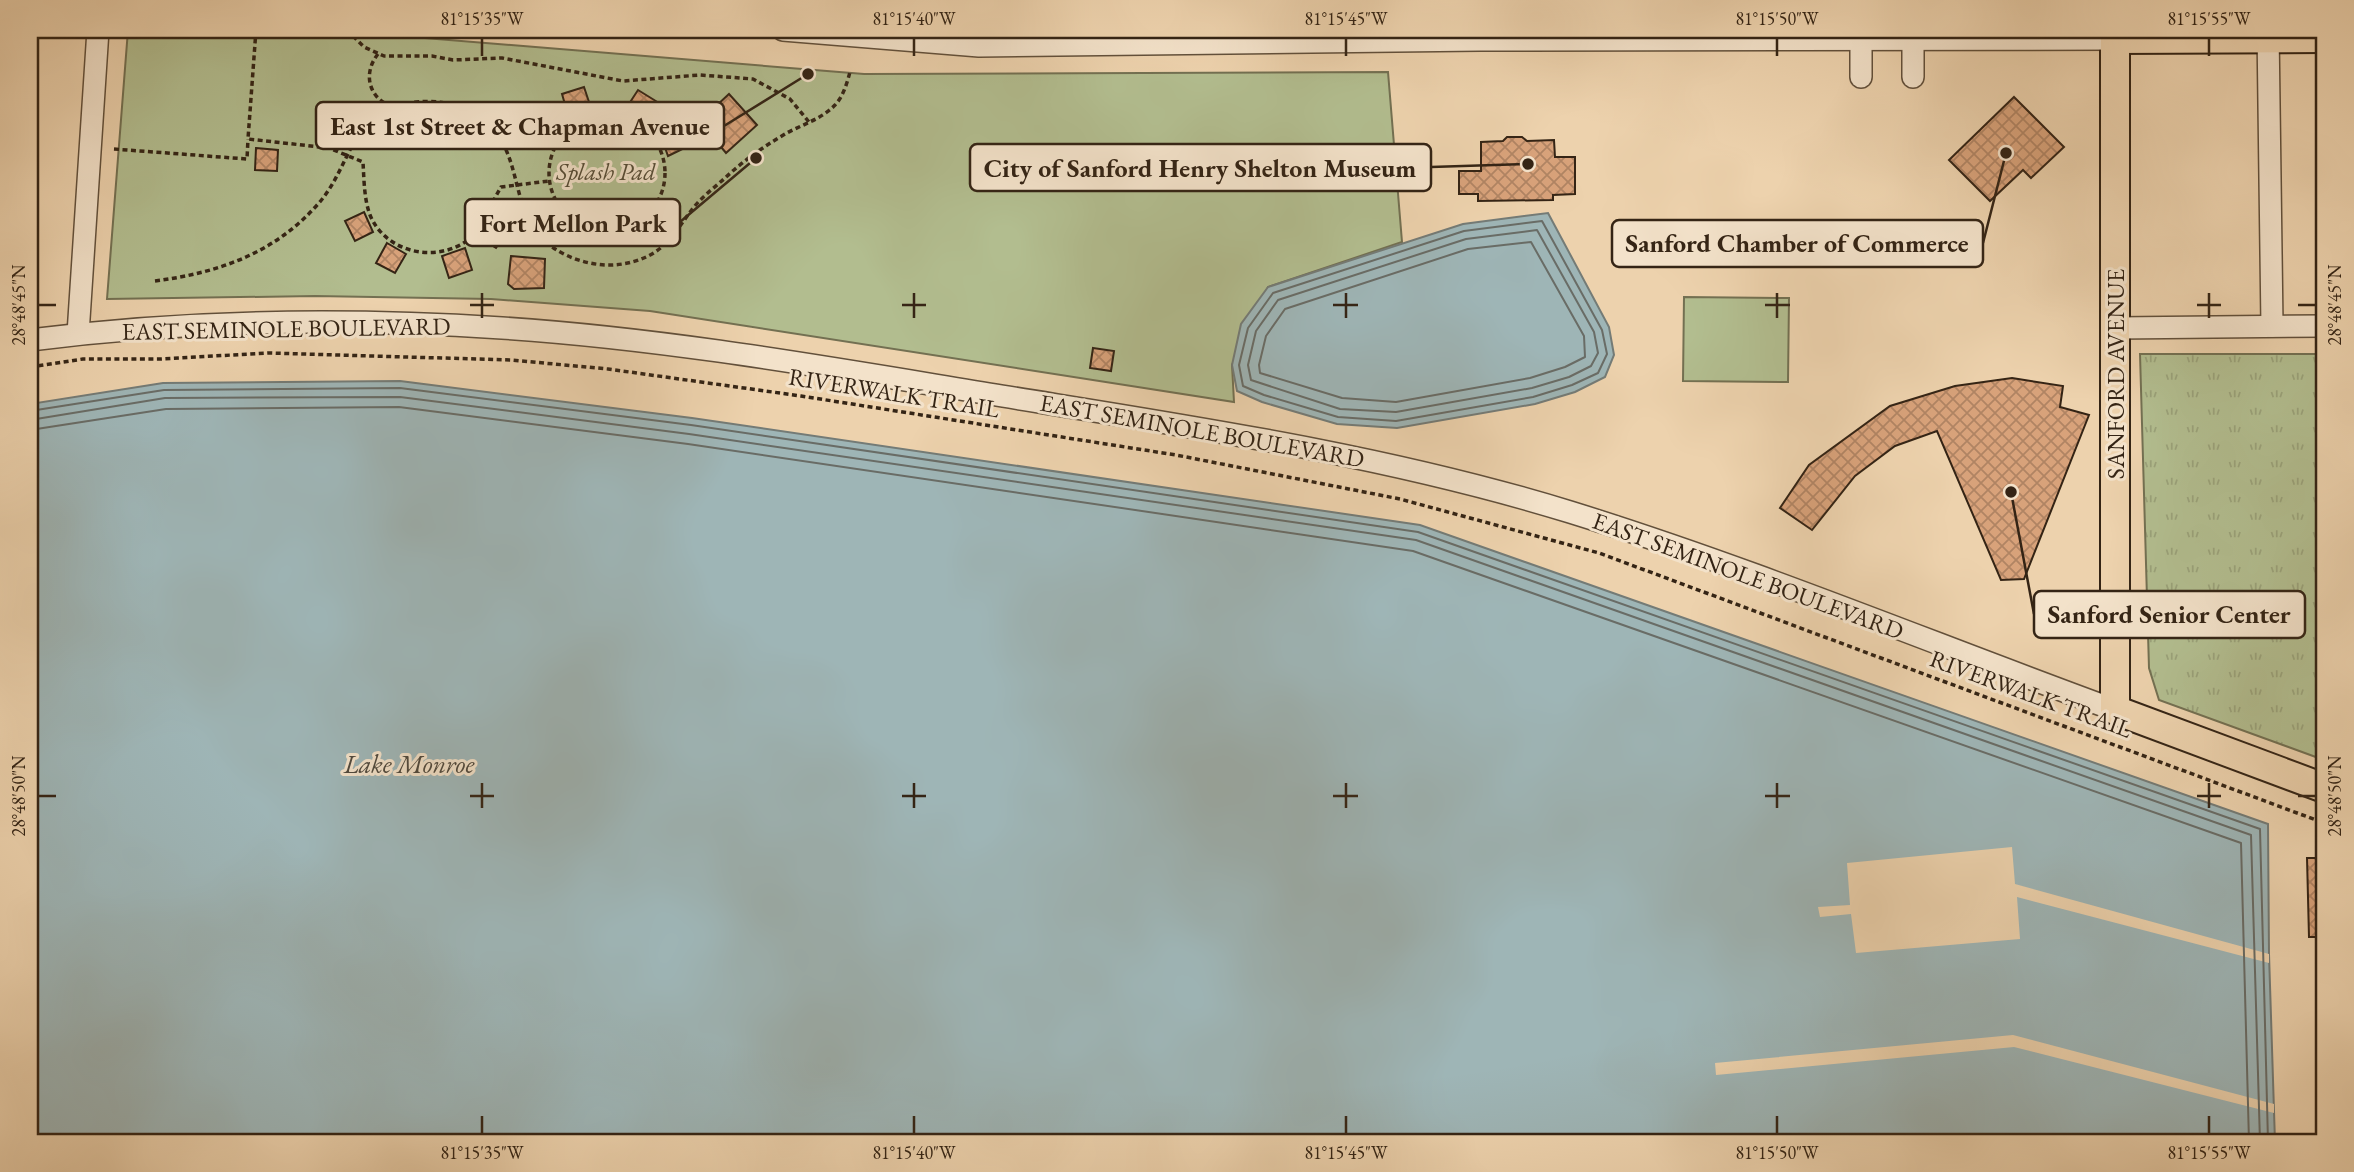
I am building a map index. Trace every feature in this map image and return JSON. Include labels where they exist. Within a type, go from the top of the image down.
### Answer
[{"type":"main road","points":[[2115,34],[2268,34],[2324,38]]},
{"type":"main road","name":"SANFORD AVENUE","points":[[2115,34],[2115,710]]},
{"type":"main road","name":"EAST SEMINOLE BOULEVARD","points":[[2115,710],[2324,788]]},
{"type":"street","points":[[78,334],[98,30]]},
{"type":"street","points":[[783,30],[980,38],[1718,34],[1913,38],[2115,34]]},
{"type":"street","points":[[2268,34],[2272,326]]},
{"type":"street","points":[[1861,38],[1861,77]]},
{"type":"street","points":[[1913,38],[1913,77]]},
{"type":"street","name":"EAST SEMINOLE BOULEVARD","points":[[30,340],[78,334],[223,325],[344,323],[506,328],[731,352],[1239,434],[1363,459],[1566,511],[1664,543],[2115,710]]},
{"type":"street","points":[[2117,328],[2324,326]]},
{"type":"path","points":[[114,149],[247,159],[256,30]]},
{"type":"path","points":[[347,30],[364,47],[378,54],[453,60],[502,58],[623,81],[700,75],[741,76],[775,89],[790,99],[809,122]]},
{"type":"path","points":[[378,54],[369,72],[370,86],[376,98],[394,108]]},
{"type":"path","points":[[155,281],[204,274],[265,249],[318,204],[368,121],[394,108],[434,101],[453,104],[488,122],[503,139],[522,207],[551,248],[586,263],[609,266],[653,254],[679,228],[695,206],[743,162],[835,105],[850,72]]},
{"type":"path","points":[[593,116],[622,117],[648,131],[663,157],[663,187],[652,208],[637,222],[624,228],[595,230],[581,225],[559,207],[549,180],[552,153],[568,129],[593,116]]},
{"type":"path","points":[[248,139],[329,148],[363,162],[366,197],[378,228],[391,241],[409,251],[425,253],[463,244],[475,232],[501,187],[549,180]]},
{"type":"path","points":[[652,208],[679,228]]},
{"type":"path","name":"RIVERWALK TRAIL","points":[[30,367],[83,359],[160,359],[268,353],[511,360],[608,369],[841,402],[1175,455],[1387,496],[1599,553],[2324,823]]},
{"type":"green space","name":"Splash Pad","points":[[128,30],[327,30],[864,74],[1388,72],[1402,242],[1268,287],[1232,365],[1234,402],[650,311],[491,299],[315,296],[107,299]]},
{"type":"green space","points":[[1684,297],[1789,298],[1788,382],[1683,381]]},
{"type":"green space","points":[[2140,354],[2324,354],[2324,760],[2159,700],[2149,668]]},
{"type":"water","points":[[1548,213],[1609,327],[1614,355],[1605,377],[1575,392],[1535,404],[1397,428],[1337,424],[1262,402],[1237,391],[1232,365],[1241,324],[1268,287],[1463,224]]},
{"type":"water","name":"Lake Monroe","points":[[400,381],[692,418],[1420,525],[2268,824],[2275,1142],[30,1142],[30,404],[163,383]]},
{"type":"pier","points":[[2012,847],[2015,884],[2269,954],[2269,963],[2017,897],[2020,939],[1856,953],[1851,914],[1820,917],[1818,907],[1850,905],[1847,863]]},
{"type":"pier","points":[[2013,1035],[2274,1104],[2274,1113],[2014,1047],[1716,1075],[1715,1063]]},
{"type":"building","points":[[584,87],[591,108],[568,115],[562,94]]},
{"type":"building","points":[[638,90],[659,103],[646,124],[625,110]]},
{"type":"building","points":[[729,94],[757,125],[726,153],[711,135],[668,156],[661,136],[681,126],[685,135]]},
{"type":"building","points":[[2014,97],[2064,147],[2031,178],[2023,170],[1990,201],[1949,160]]},
{"type":"building","points":[[1507,137],[1522,137],[1527,141],[1554,140],[1555,157],[1575,157],[1575,194],[1553,195],[1553,200],[1478,201],[1478,194],[1459,194],[1459,171],[1481,171],[1481,142],[1503,141]]},
{"type":"building","points":[[256,148],[278,150],[277,171],[255,170]]},
{"type":"building","points":[[364,212],[373,232],[355,241],[345,221]]},
{"type":"building","points":[[489,217],[508,230],[496,248],[477,236]]},
{"type":"building","points":[[387,243],[406,254],[395,273],[376,263]]},
{"type":"building","points":[[465,248],[472,270],[449,278],[442,256]]},
{"type":"building","points":[[511,256],[545,259],[544,288],[514,289],[508,284]]},
{"type":"building","points":[[1093,348],[1114,351],[1111,371],[1090,368]]},
{"type":"building","points":[[2012,378],[2063,386],[2060,407],[2089,415],[2024,579],[2001,580],[1937,431],[1895,446],[1855,476],[1812,530],[1780,508],[1809,465],[1890,406],[1955,386]]},
{"type":"building","points":[[2307,858],[2324,858],[2324,937],[2309,937]]},
{"type":"place","name":"East 1st Street & Chapman Avenue","points":[[808,74]]},
{"type":"place","name":"Sanford Chamber of Commerce","points":[[2006,153]]},
{"type":"place","name":"Fort Mellon Park","points":[[756,158]]},
{"type":"place","name":"City of Sanford Henry Shelton Museum","points":[[1528,164]]},
{"type":"place","name":"Sanford Senior Center","points":[[2011,492]]}]
